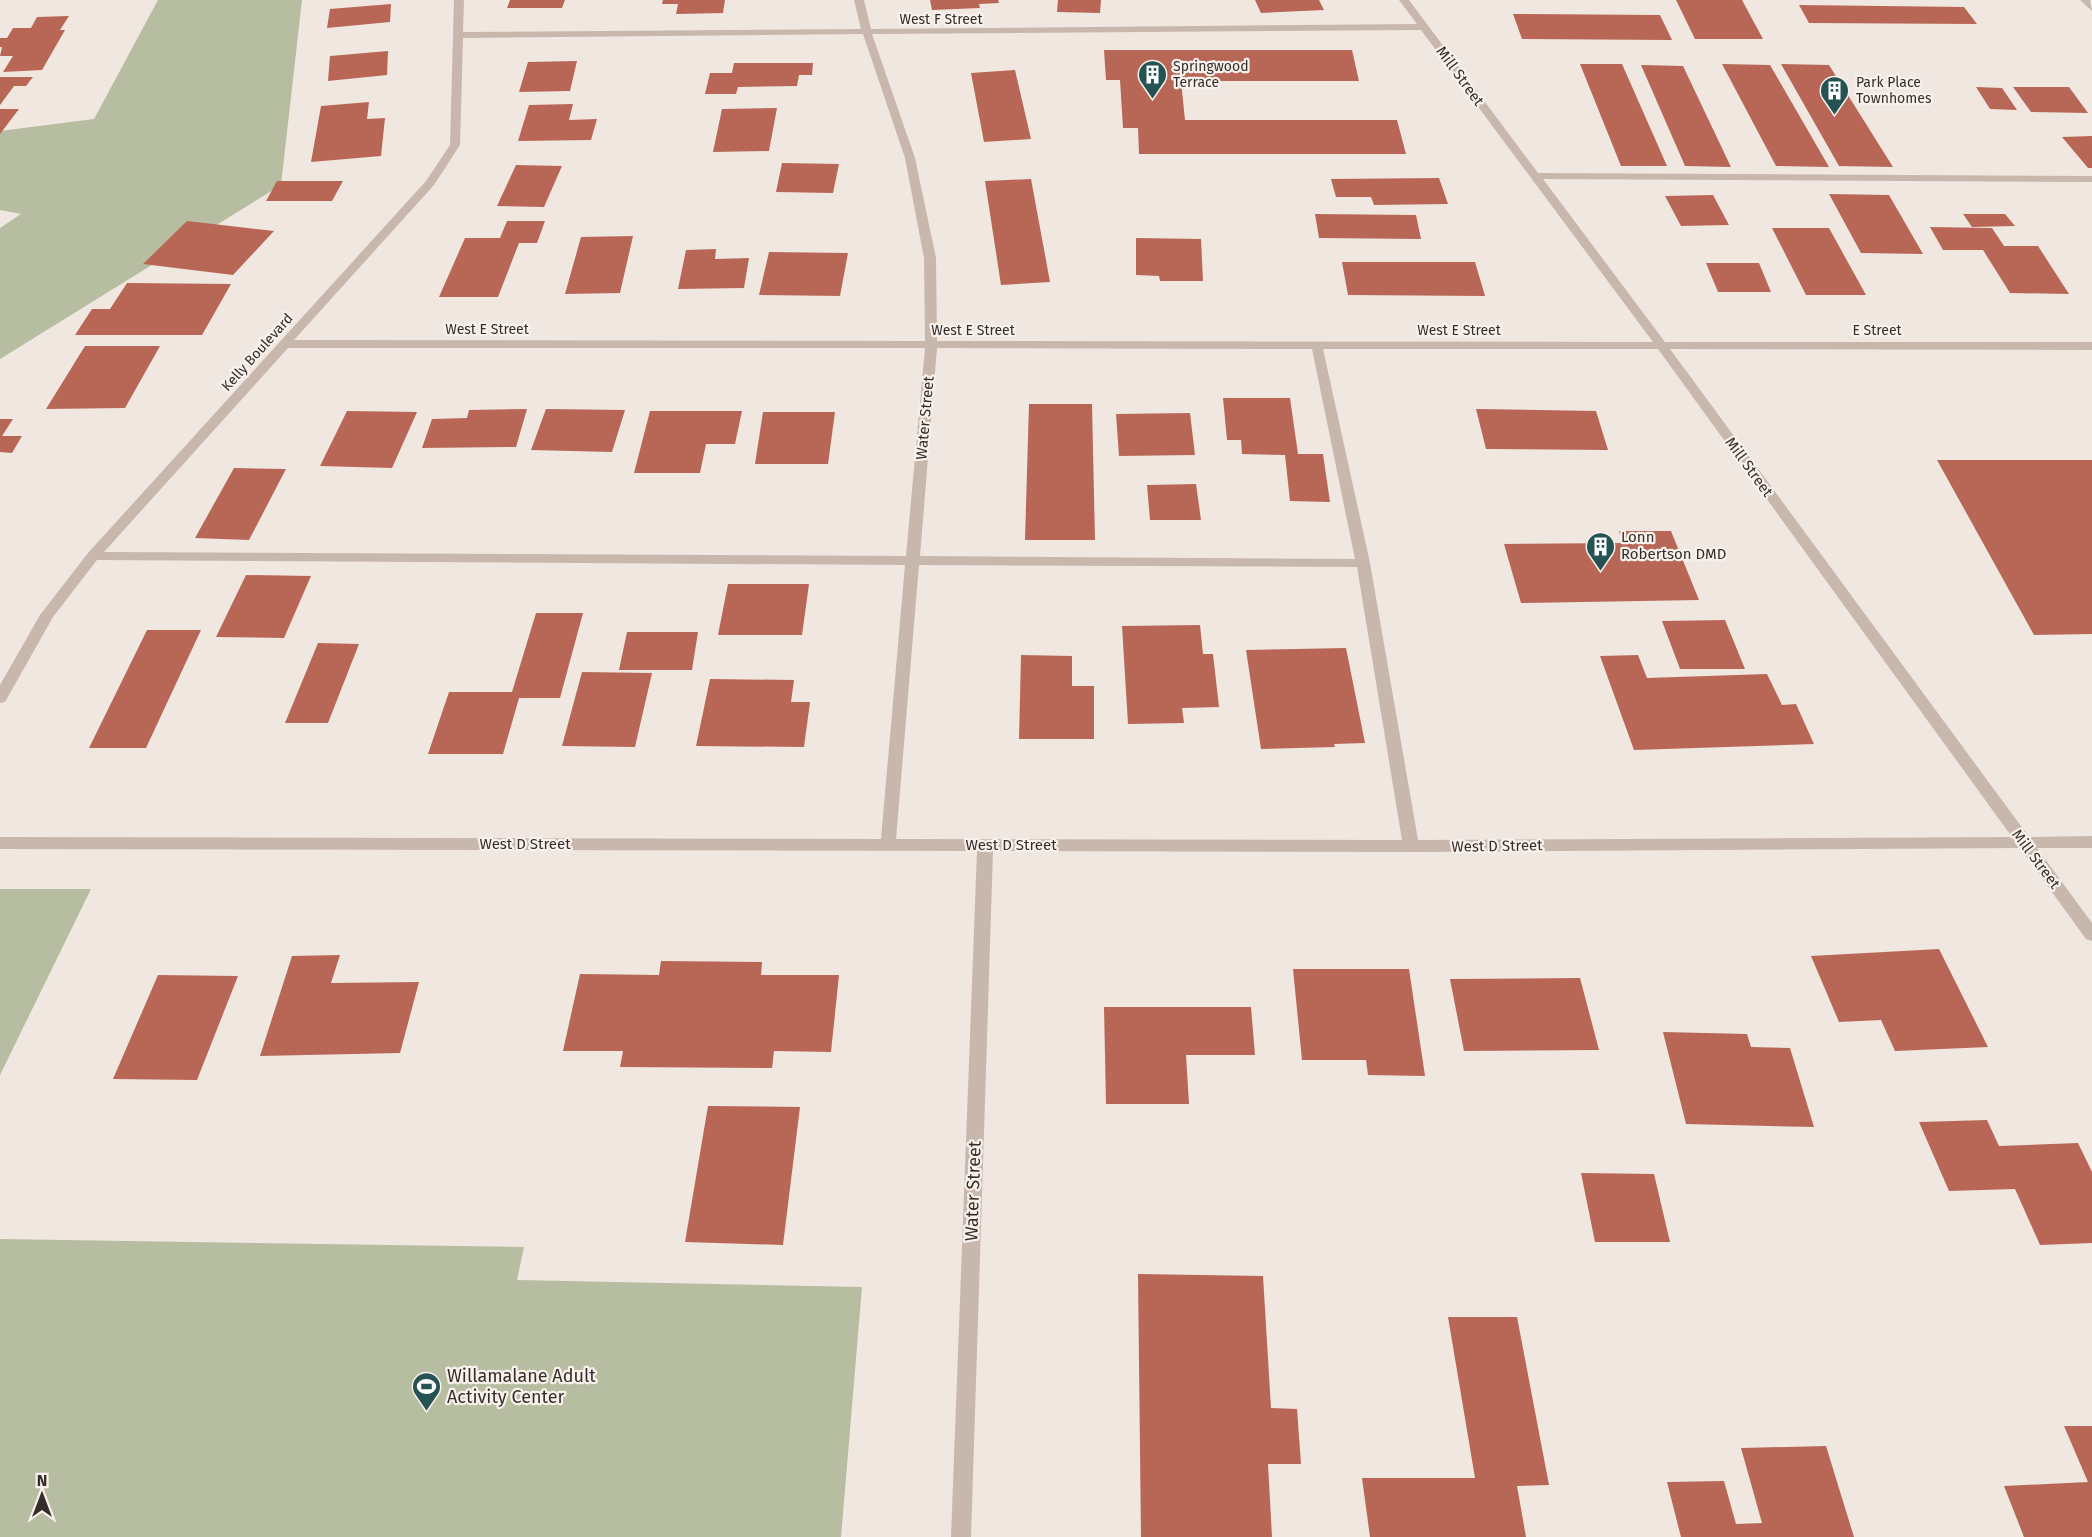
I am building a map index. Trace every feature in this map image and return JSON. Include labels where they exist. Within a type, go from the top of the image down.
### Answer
[{"type":"street","name":"Kelly Boulevard","points":[[0,698],[47,615],[93,556],[430,183],[454,145],[459,0]]},
{"type":"street","name":"Water Street","points":[[859,0],[867,33],[910,158],[930,258],[931,345],[888,845]]},
{"type":"street","name":"Mill Street","points":[[1404,0],[1661,345],[2092,935]]},
{"type":"street","points":[[2085,0],[2092,8]]},
{"type":"street","name":"West F Street","points":[[457,35],[1424,27]]},
{"type":"street","points":[[1533,176],[2092,179]]},
{"type":"street","name":"West E Street","points":[[284,344],[1661,345]]},
{"type":"street","name":"E Street","points":[[1661,345],[2092,346]]},
{"type":"street","points":[[1317,346],[1363,563],[1411,846]]},
{"type":"street","points":[[93,556],[1363,563]]},
{"type":"street","name":"West D Street","points":[[0,843],[1411,846],[2092,842]]},
{"type":"street","name":"Water Street","points":[[961,1537],[985,845]]},
{"type":"green space","points":[[158,0],[302,0],[281,185],[0,359],[0,228],[21,214],[0,210],[0,131],[94,119]]},
{"type":"green space","points":[[0,889],[91,889],[0,1075]]},
{"type":"green space","name":"Willamalane Adult Activity Center","points":[[0,1239],[524,1247],[517,1280],[862,1287],[841,1537],[0,1537]]},
{"type":"building","points":[[510,0],[565,0],[562,8],[507,8]]},
{"type":"building","points":[[663,0],[725,0],[723,13],[676,14],[678,4],[662,4]]},
{"type":"building","points":[[930,0],[998,0],[999,3],[979,4],[980,8],[932,10]]},
{"type":"building","points":[[1058,0],[1101,0],[1100,13],[1057,12]]},
{"type":"building","points":[[1255,0],[1319,0],[1324,10],[1261,13]]},
{"type":"building","points":[[1676,0],[1742,0],[1763,39],[1695,39]]},
{"type":"building","points":[[391,4],[390,22],[327,28],[330,9]]},
{"type":"building","points":[[1799,5],[1964,7],[1977,24],[1809,23]]},
{"type":"building","points":[[1513,14],[1660,15],[1672,40],[1522,39]]},
{"type":"building","points":[[69,16],[60,30],[65,30],[42,70],[3,72],[13,56],[0,56],[2,47],[0,47],[0,38],[7,38],[13,28],[31,28],[37,17]]},
{"type":"building","name":"Springwood Terrace","points":[[1104,50],[1352,50],[1359,81],[1181,81],[1185,120],[1397,120],[1406,154],[1139,154],[1138,128],[1123,128],[1120,80],[1106,80]]},
{"type":"building","points":[[388,51],[387,75],[328,81],[330,56]]},
{"type":"building","points":[[577,61],[570,91],[519,92],[528,62]]},
{"type":"building","points":[[734,63],[813,63],[812,75],[799,75],[797,86],[738,87],[736,94],[705,94],[710,73],[732,73]]},
{"type":"building","points":[[1580,64],[1622,64],[1667,166],[1621,166]]},
{"type":"building","points":[[1722,64],[1770,65],[1829,167],[1776,166]]},
{"type":"building","name":"Park Place Townhomes","points":[[1781,64],[1829,65],[1893,167],[1839,166]]},
{"type":"building","points":[[1641,65],[1683,66],[1731,167],[1685,166]]},
{"type":"building","points":[[1015,70],[1031,139],[984,142],[971,73]]},
{"type":"building","points":[[0,77],[33,77],[26,86],[14,86],[0,105]]},
{"type":"building","points":[[1976,87],[2002,88],[2017,110],[1990,109]]},
{"type":"building","points":[[2013,87],[2069,87],[2088,113],[2031,112]]},
{"type":"building","points":[[369,102],[367,119],[385,118],[381,156],[311,162],[321,106]]},
{"type":"building","points":[[573,104],[569,120],[597,119],[591,140],[518,141],[529,105]]},
{"type":"building","points":[[777,108],[769,151],[713,152],[722,109]]},
{"type":"building","points":[[0,109],[19,109],[0,134]]},
{"type":"building","points":[[2092,136],[2092,168],[2088,168],[2062,137]]},
{"type":"building","points":[[782,163],[839,164],[833,193],[776,192]]},
{"type":"building","points":[[516,165],[562,166],[544,207],[497,206]]},
{"type":"building","points":[[1439,178],[1448,204],[1374,205],[1371,197],[1336,197],[1331,179]]},
{"type":"building","points":[[1031,179],[1050,282],[1001,285],[985,181]]},
{"type":"building","points":[[277,181],[343,181],[332,201],[266,201]]},
{"type":"building","points":[[1829,194],[1889,195],[1923,254],[1861,253]]},
{"type":"building","points":[[1713,195],[1729,225],[1681,226],[1665,196]]},
{"type":"building","points":[[1315,214],[1416,215],[1421,239],[1319,238]]},
{"type":"building","points":[[1963,214],[2005,214],[2015,226],[1972,227]]},
{"type":"building","points":[[187,221],[274,231],[233,275],[143,264]]},
{"type":"building","points":[[507,221],[545,221],[537,243],[519,243],[498,297],[439,297],[465,238],[500,238]]},
{"type":"building","points":[[1930,227],[1992,228],[2004,246],[2038,246],[2069,294],[2010,293],[1983,250],[1943,250]]},
{"type":"building","points":[[1772,228],[1829,228],[1866,295],[1806,295]]},
{"type":"building","points":[[633,236],[620,293],[565,294],[581,237]]},
{"type":"building","points":[[1136,238],[1201,239],[1203,281],[1160,281],[1159,276],[1136,275]]},
{"type":"building","points":[[716,249],[715,259],[749,258],[744,288],[678,289],[686,250]]},
{"type":"building","points":[[769,252],[848,253],[840,296],[759,295]]},
{"type":"building","points":[[1342,262],[1475,262],[1485,296],[1348,295]]},
{"type":"building","points":[[1706,263],[1759,263],[1771,292],[1718,292]]},
{"type":"building","points":[[127,283],[231,284],[202,335],[75,335],[92,309],[110,309]]},
{"type":"building","points":[[85,346],[160,346],[125,408],[46,409]]},
{"type":"building","points":[[1223,398],[1290,398],[1298,454],[1323,454],[1330,502],[1290,501],[1285,455],[1242,454],[1241,440],[1227,440]]},
{"type":"building","points":[[1029,404],[1092,404],[1095,540],[1025,540]]},
{"type":"building","points":[[527,409],[516,447],[422,448],[432,419],[467,418],[469,410]]},
{"type":"building","points":[[546,409],[625,410],[612,452],[531,450]]},
{"type":"building","points":[[1476,409],[1596,411],[1608,450],[1486,449]]},
{"type":"building","points":[[347,411],[417,412],[392,468],[320,466]]},
{"type":"building","points":[[650,411],[742,411],[735,444],[706,444],[700,473],[634,473]]},
{"type":"building","points":[[763,412],[835,412],[828,464],[755,464]]},
{"type":"building","points":[[1190,413],[1195,455],[1119,456],[1116,414]]},
{"type":"building","points":[[0,419],[13,419],[2,436],[22,436],[12,453],[0,452]]},
{"type":"building","points":[[1937,460],[2092,460],[2092,634],[2034,635]]},
{"type":"building","points":[[234,468],[286,469],[249,540],[195,538]]},
{"type":"building","points":[[1196,484],[1201,520],[1150,520],[1147,485]]},
{"type":"building","name":"Lonn Robertson DMD","points":[[1619,531],[1671,531],[1699,600],[1521,603],[1504,544],[1623,543]]},
{"type":"building","points":[[246,575],[311,576],[284,638],[216,637]]},
{"type":"building","points":[[728,584],[809,584],[802,635],[718,635]]},
{"type":"building","points":[[536,613],[583,613],[560,698],[519,698],[503,754],[428,754],[449,692],[512,692]]},
{"type":"building","points":[[1725,620],[1745,669],[1680,669],[1662,621]]},
{"type":"building","points":[[1200,625],[1203,654],[1213,654],[1219,707],[1182,708],[1184,723],[1128,724],[1122,626]]},
{"type":"building","points":[[147,630],[201,630],[146,748],[89,748]]},
{"type":"building","points":[[627,632],[698,632],[692,670],[619,670]]},
{"type":"building","points":[[318,643],[359,644],[328,723],[285,723]]},
{"type":"building","points":[[1346,648],[1365,743],[1334,744],[1335,747],[1261,749],[1246,650]]},
{"type":"building","points":[[1021,655],[1072,656],[1072,686],[1094,686],[1094,739],[1019,739]]},
{"type":"building","points":[[1638,655],[1647,678],[1767,674],[1782,705],[1796,704],[1814,744],[1634,750],[1600,656]]},
{"type":"building","points":[[582,672],[652,673],[635,747],[562,746]]},
{"type":"building","points":[[710,679],[794,680],[791,702],[810,702],[804,747],[696,746]]},
{"type":"building","points":[[1939,949],[1988,1047],[1895,1051],[1881,1020],[1839,1022],[1811,956]]},
{"type":"building","points":[[340,955],[331,983],[419,982],[400,1053],[260,1056],[292,956]]},
{"type":"building","points":[[661,961],[762,962],[761,975],[839,975],[831,1052],[774,1051],[772,1068],[620,1067],[623,1051],[563,1051],[580,974],[659,975]]},
{"type":"building","points":[[1293,969],[1409,969],[1425,1076],[1368,1075],[1366,1060],[1302,1060]]},
{"type":"building","points":[[158,975],[238,976],[197,1080],[113,1079]]},
{"type":"building","points":[[1580,978],[1599,1050],[1464,1051],[1450,979]]},
{"type":"building","points":[[1104,1007],[1251,1007],[1255,1055],[1186,1055],[1189,1104],[1106,1104]]},
{"type":"building","points":[[1663,1032],[1747,1034],[1751,1047],[1790,1048],[1814,1127],[1686,1124]]},
{"type":"building","points":[[708,1106],[800,1107],[783,1245],[685,1242]]},
{"type":"building","points":[[1987,1120],[1999,1146],[2078,1143],[2092,1172],[2092,1243],[2040,1245],[2015,1189],[1949,1191],[1919,1122]]},
{"type":"building","points":[[1581,1173],[1654,1174],[1670,1242],[1595,1242]]},
{"type":"building","points":[[1138,1274],[1263,1276],[1271,1408],[1297,1409],[1301,1464],[1268,1464],[1272,1537],[1141,1537]]},
{"type":"building","points":[[1448,1317],[1517,1317],[1549,1485],[1517,1486],[1526,1537],[1370,1537],[1362,1478],[1475,1478]]},
{"type":"building","points":[[2064,1426],[2092,1426],[2092,1537],[2024,1537],[2004,1486],[2088,1482]]},
{"type":"building","points":[[1826,1446],[1854,1537],[1681,1537],[1667,1482],[1724,1481],[1736,1524],[1762,1523],[1741,1448]]},
{"type":"place","name":"Springwood Terrace","points":[[1152,100]]},
{"type":"place","name":"Park Place Townhomes","points":[[1835,116]]},
{"type":"place","name":"Lonn Robertson DMD","points":[[1600,572]]},
{"type":"place","name":"Willamalane Adult Activity Center","points":[[426,1412]]}]
